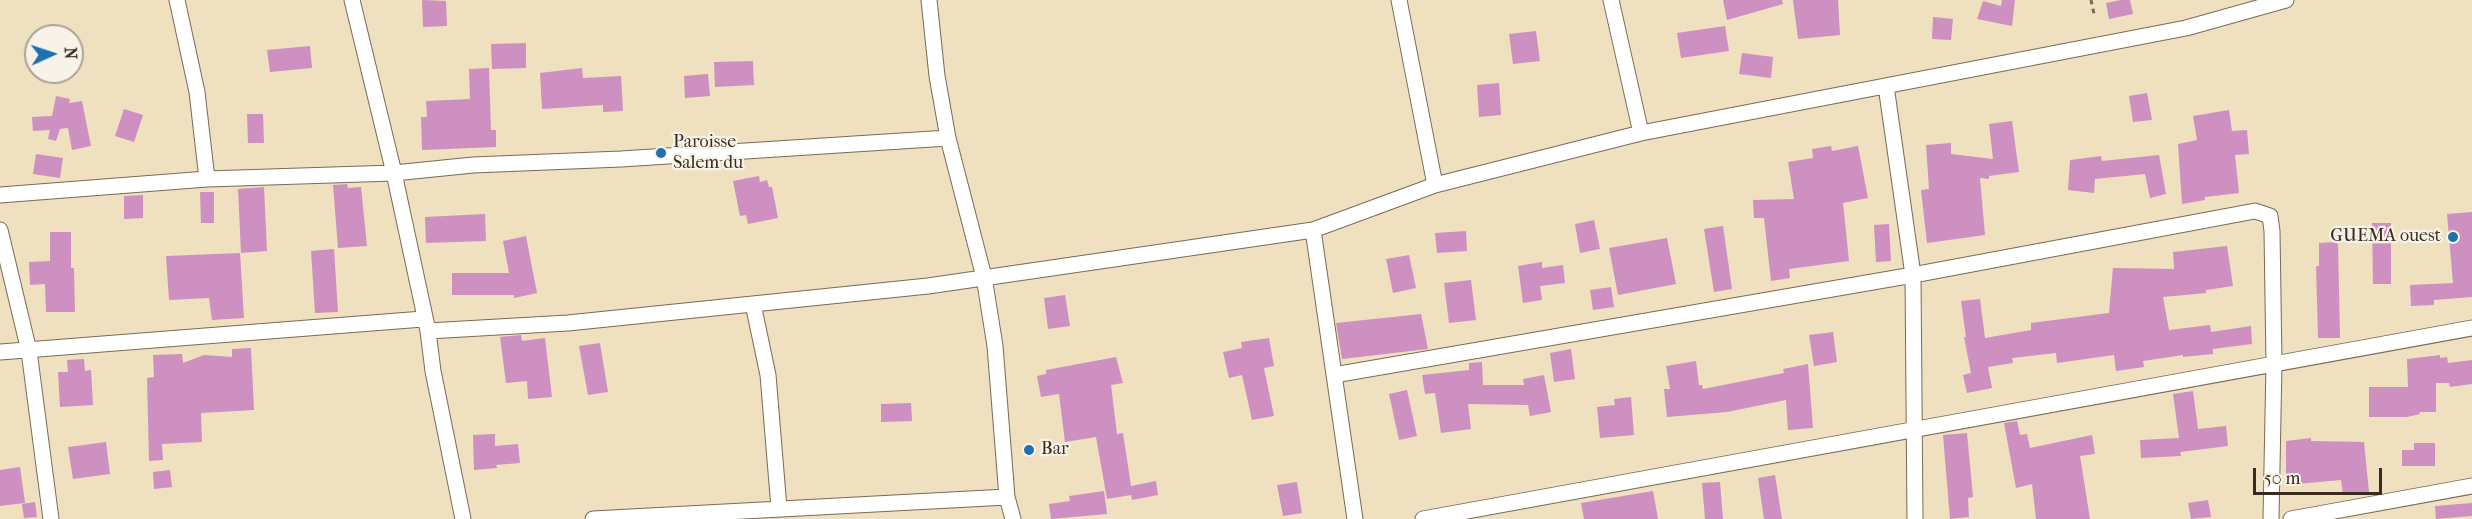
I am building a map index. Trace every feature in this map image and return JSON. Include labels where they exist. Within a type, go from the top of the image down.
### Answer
[{"type":"street","points":[[177,0],[197,92],[207,179]]},
{"type":"street","points":[[352,0],[394,173],[463,519]]},
{"type":"street","points":[[929,0],[948,138],[984,277],[995,346],[1007,497],[1013,519]]},
{"type":"street","points":[[1399,0],[1435,185]]},
{"type":"street","points":[[1611,0],[1641,133]]},
{"type":"street","points":[[0,352],[426,325],[568,323],[928,286],[1313,230],[1435,185],[1641,133],[2186,28],[2286,0]]},
{"type":"street","points":[[1886,86],[1913,275],[1915,519]]},
{"type":"street","points":[[0,195],[207,179],[394,173],[473,165],[621,159],[948,138]]},
{"type":"street","points":[[1334,375],[1913,275],[2255,211],[2270,216],[2272,231],[2274,363],[2271,519]]},
{"type":"street","points":[[0,230],[29,351],[51,519]]},
{"type":"street","points":[[1313,230],[1355,519]]},
{"type":"street","points":[[753,304],[768,375],[779,508]]},
{"type":"street","points":[[1423,519],[2472,328]]},
{"type":"street","points":[[2291,519],[2472,486]]},
{"type":"street","points":[[593,519],[1007,497]]},
{"type":"path","points":[[2091,0],[2094,14]]},
{"type":"building","points":[[422,0],[446,1],[447,26],[423,27]]},
{"type":"building","points":[[1723,0],[1782,0],[1783,4],[1727,20]]},
{"type":"building","points":[[1793,0],[1838,0],[1840,35],[1798,39]]},
{"type":"building","points":[[2002,0],[2015,0],[2012,26],[1977,19],[1983,1],[2001,6]]},
{"type":"building","points":[[2130,0],[2133,14],[2109,19],[2106,3]]},
{"type":"building","points":[[1933,17],[1953,19],[1951,40],[1932,39]]},
{"type":"building","points":[[1725,26],[1729,51],[1681,58],[1677,33]]},
{"type":"building","points":[[1536,31],[1540,61],[1513,64],[1509,34]]},
{"type":"building","points":[[526,43],[526,68],[492,69],[491,44]]},
{"type":"building","points":[[310,46],[312,68],[270,72],[267,50]]},
{"type":"building","points":[[1742,53],[1773,57],[1771,78],[1739,74]]},
{"type":"building","points":[[753,61],[754,85],[715,87],[714,62]]},
{"type":"building","points":[[489,68],[491,130],[496,130],[496,147],[422,150],[421,117],[427,117],[426,101],[470,99],[469,69]]},
{"type":"building","points":[[582,68],[583,78],[621,76],[623,111],[603,112],[603,105],[542,109],[540,73]]},
{"type":"building","points":[[708,74],[710,96],[685,98],[684,76]]},
{"type":"building","points":[[1499,83],[1501,115],[1479,117],[1477,85]]},
{"type":"building","points":[[2147,93],[2152,120],[2133,122],[2129,96]]},
{"type":"building","points":[[56,96],[70,99],[69,103],[82,101],[91,146],[72,150],[68,128],[60,129],[56,141],[48,139],[50,130],[33,131],[32,117],[52,116]]},
{"type":"building","points":[[124,109],[143,115],[134,142],[115,136]]},
{"type":"building","points":[[2229,110],[2232,131],[2247,130],[2249,154],[2235,155],[2239,193],[2205,197],[2205,200],[2182,204],[2178,144],[2197,140],[2193,116]]},
{"type":"building","points":[[247,114],[263,114],[264,143],[248,143]]},
{"type":"building","points":[[2012,121],[2019,172],[1989,176],[1989,179],[1980,178],[1985,235],[1927,243],[1921,190],[1929,189],[1926,145],[1951,143],[1951,154],[1993,159],[1989,124]]},
{"type":"building","points":[[1831,146],[1832,151],[1858,146],[1868,198],[1843,203],[1849,261],[1789,269],[1790,278],[1771,281],[1764,218],[1754,218],[1753,200],[1794,199],[1788,162],[1813,158],[1812,149]]},
{"type":"building","points":[[36,154],[63,158],[60,178],[33,174]]},
{"type":"building","points":[[2159,155],[2166,194],[2150,198],[2145,174],[2095,179],[2094,193],[2068,190],[2070,160],[2101,156],[2102,161]]},
{"type":"building","points":[[759,176],[760,182],[767,180],[769,187],[772,187],[778,218],[748,224],[746,215],[740,216],[733,181]]},
{"type":"building","points":[[347,184],[348,188],[361,187],[367,246],[338,248],[333,185]]},
{"type":"building","points":[[264,187],[267,251],[241,253],[238,189]]},
{"type":"building","points":[[200,192],[214,192],[214,223],[201,223]]},
{"type":"building","points":[[143,195],[143,218],[124,219],[124,196]]},
{"type":"building","points":[[2472,212],[2472,297],[2434,300],[2434,305],[2411,306],[2410,285],[2453,283],[2447,214]]},
{"type":"building","points":[[485,214],[486,241],[426,243],[425,217]]},
{"type":"building","points":[[1594,220],[1600,249],[1580,253],[1575,224]]},
{"type":"building","points":[[2372,223],[2391,223],[2391,284],[2373,284]]},
{"type":"building","points":[[1889,224],[1891,261],[1876,262],[1874,225]]},
{"type":"building","points":[[1723,226],[1732,289],[1714,292],[1704,229]]},
{"type":"building","points":[[1466,231],[1467,251],[1437,253],[1435,233]]},
{"type":"building","points":[[50,232],[71,232],[75,312],[46,312],[45,284],[30,285],[29,262],[50,261]]},
{"type":"building","points":[[526,236],[537,293],[514,298],[514,295],[452,295],[452,273],[509,273],[503,241]]},
{"type":"building","points":[[1667,238],[1676,284],[1618,295],[1609,248]]},
{"type":"building","points":[[2338,242],[2340,338],[2318,338],[2316,266],[2319,266],[2319,243]]},
{"type":"building","points":[[2227,246],[2233,286],[2206,290],[2206,293],[2163,297],[2169,330],[2210,325],[2211,332],[2251,326],[2252,344],[2213,349],[2213,354],[2183,357],[2183,355],[2143,361],[2144,367],[2116,371],[2114,355],[2057,363],[2056,353],[2012,358],[2013,363],[1988,367],[1992,388],[1967,393],[1963,375],[1971,373],[1964,337],[1966,337],[1961,301],[1980,299],[1985,338],[2031,330],[2031,323],[2109,313],[2113,268],[2174,269],[2173,252]]},
{"type":"building","points":[[334,249],[338,312],[315,313],[311,251]]},
{"type":"building","points":[[240,253],[244,318],[212,320],[209,298],[169,300],[166,256]]},
{"type":"building","points":[[1409,255],[1416,288],[1393,293],[1386,259]]},
{"type":"building","points":[[1542,262],[1542,268],[1563,265],[1565,283],[1540,286],[1542,300],[1523,303],[1518,266]]},
{"type":"building","points":[[1471,280],[1476,320],[1449,323],[1444,283]]},
{"type":"building","points":[[1611,287],[1614,307],[1593,310],[1590,290]]},
{"type":"building","points":[[1065,295],[1070,326],[1048,329],[1044,298]]},
{"type":"building","points":[[1421,314],[1428,349],[1342,359],[1336,323]]},
{"type":"building","points":[[1833,332],[1837,362],[1814,366],[1809,335]]},
{"type":"building","points":[[521,335],[522,341],[545,338],[552,397],[528,399],[527,381],[506,383],[500,337]]},
{"type":"building","points":[[1269,338],[1274,366],[1264,368],[1274,416],[1252,420],[1242,375],[1229,378],[1223,352],[1242,348],[1241,342]]},
{"type":"building","points":[[600,343],[608,392],[588,395],[579,346]]},
{"type":"building","points":[[251,348],[254,410],[201,413],[202,442],[162,444],[163,460],[149,461],[147,378],[154,377],[153,355],[182,354],[183,363],[204,355],[232,357],[232,349]]},
{"type":"building","points":[[1571,349],[1575,379],[1554,382],[1550,353]]},
{"type":"building","points":[[2440,355],[2440,358],[2447,357],[2448,363],[2472,360],[2472,384],[2450,387],[2449,383],[2436,383],[2436,412],[2419,412],[2420,414],[2407,417],[2369,417],[2369,387],[2408,387],[2407,359]]},
{"type":"building","points":[[1116,357],[1123,383],[1111,385],[1117,434],[1123,433],[1131,486],[1156,481],[1158,495],[1132,500],[1131,495],[1107,499],[1096,437],[1065,442],[1059,394],[1041,397],[1037,376],[1046,374],[1046,370]]},
{"type":"building","points":[[84,359],[85,371],[91,370],[93,405],[60,407],[58,372],[68,372],[67,360]]},
{"type":"building","points":[[1696,361],[1699,385],[1702,385],[1703,389],[1784,373],[1783,369],[1808,364],[1813,428],[1788,430],[1786,400],[1727,412],[1667,417],[1664,389],[1670,389],[1666,366]]},
{"type":"building","points":[[1482,362],[1483,385],[1524,385],[1523,379],[1544,375],[1551,412],[1530,416],[1528,405],[1468,404],[1471,429],[1441,433],[1435,393],[1425,394],[1422,375],[1469,370],[1469,363]]},
{"type":"building","points":[[1407,390],[1417,436],[1399,440],[1389,394]]},
{"type":"building","points":[[2193,391],[2198,429],[2226,426],[2228,446],[2180,452],[2181,456],[2141,458],[2140,440],[2179,438],[2173,394]]},
{"type":"building","points":[[1631,397],[1634,435],[1600,438],[1597,407],[1615,405],[1614,399]]},
{"type":"building","points":[[911,403],[912,421],[881,422],[881,404]]},
{"type":"building","points":[[2017,421],[2020,435],[2027,434],[2030,448],[2092,435],[2095,454],[2080,456],[2090,519],[2036,519],[2032,484],[2016,488],[2004,423]]},
{"type":"building","points":[[1967,433],[1973,497],[1968,498],[1969,517],[1950,519],[1943,435]]},
{"type":"building","points":[[495,434],[495,446],[518,444],[520,463],[474,470],[473,435]]},
{"type":"building","points":[[2311,438],[2311,441],[2364,442],[2369,492],[2343,495],[2341,480],[2286,485],[2286,441]]},
{"type":"building","points":[[106,442],[110,474],[73,479],[68,447]]},
{"type":"building","points":[[2414,443],[2435,443],[2435,466],[2402,466],[2402,450],[2414,450]]},
{"type":"building","points":[[20,467],[25,503],[0,506],[0,470]]},
{"type":"building","points":[[170,470],[172,487],[154,489],[153,472]]},
{"type":"building","points":[[1775,475],[1782,519],[1764,519],[1758,478]]},
{"type":"building","points":[[1297,482],[1302,513],[1283,516],[1277,485]]},
{"type":"building","points":[[1720,482],[1723,519],[1705,519],[1702,483]]},
{"type":"building","points":[[1104,491],[1107,514],[1051,519],[1049,504],[1070,501],[1069,496]]},
{"type":"building","points":[[1653,491],[1658,519],[1584,519],[1581,503]]},
{"type":"building","points":[[2208,500],[2211,517],[2191,519],[2188,503]]},
{"type":"building","points":[[35,502],[37,517],[24,518],[22,504]]},
{"type":"building","points":[[2472,503],[2472,516],[2436,519],[2435,506]]},
{"type":"place","name":"Paroisse Salem du","points":[[661,153]]},
{"type":"place","name":"GUEMA ouest","points":[[2453,237]]},
{"type":"place","name":"Bar","points":[[1029,450]]}]
